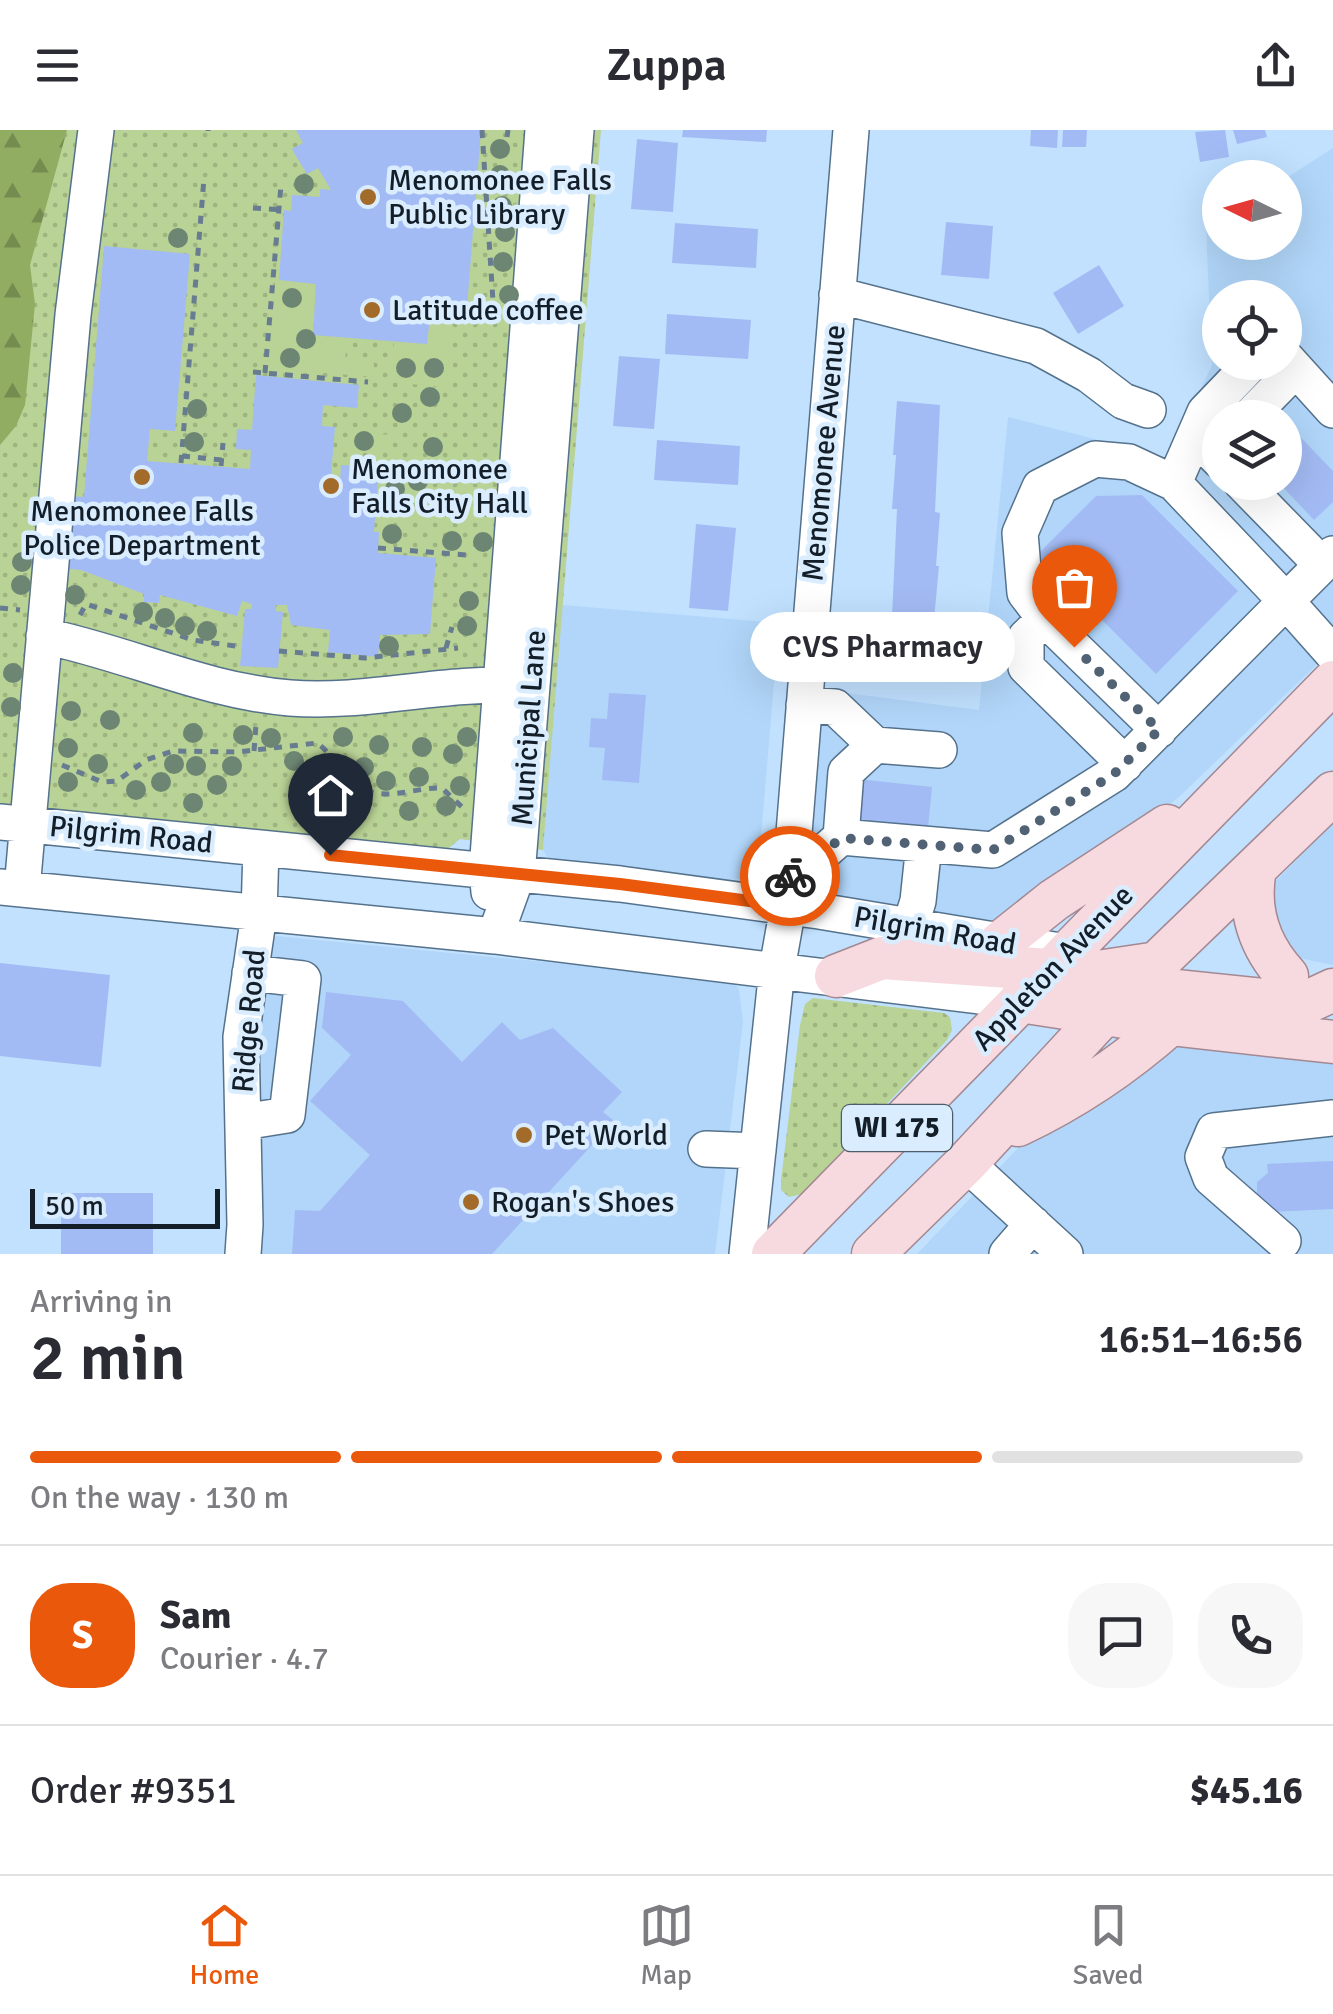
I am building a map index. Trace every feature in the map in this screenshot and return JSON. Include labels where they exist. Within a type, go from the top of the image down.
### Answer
[{"type":"main road","name":"Appleton Avenue","points":[[772,1254],[1333,682]]},
{"type":"main road","points":[[1000,943],[1054,900],[1242,775]]},
{"type":"main road","name":"WI 175","points":[[873,1254],[1132,987],[1333,793]]},
{"type":"main road","points":[[1255,869],[1255,920],[1272,960],[1287,976]]},
{"type":"main road","points":[[836,976],[882,958],[1044,975]]},
{"type":"main road","name":"Pilgrim Road","points":[[1044,975],[1132,987],[1287,976],[1333,980]]},
{"type":"main road","name":"Pilgrim Road","points":[[1044,975],[1132,987],[1170,1024],[1333,1042]]},
{"type":"main road","points":[[1132,987],[1303,1004],[1333,990]]},
{"type":"main road","points":[[978,1150],[1101,1078],[1170,1024]]},
{"type":"street","points":[[11,888],[14,824],[47,624],[72,315],[96,130]]},
{"type":"street","name":"Municipal Lane","points":[[517,686],[543,130]]},
{"type":"street","name":"Municipal Lane","points":[[496,936],[517,686],[576,130]]},
{"type":"street","name":"Menomonee Avenue","points":[[746,1254],[776,970],[788,906],[851,130]]},
{"type":"street","points":[[837,295],[1036,346],[1089,375],[1123,401],[1148,410]]},
{"type":"street","points":[[1302,376],[1333,410]]},
{"type":"street","points":[[1174,483],[1206,412],[1236,380]]},
{"type":"street","points":[[1262,400],[1277,380]]},
{"type":"street","points":[[1199,427],[1202,434]]},
{"type":"street","points":[[1159,730],[1045,619],[1025,593],[1020,534],[1040,487],[1095,459],[1129,462],[1174,483],[1333,654]]},
{"type":"street","points":[[1262,500],[1329,558]]},
{"type":"street","points":[[1277,500],[1329,558]]},
{"type":"street","points":[[792,850],[824,852],[841,838],[993,850],[1062,809],[1124,764],[1329,558]]},
{"type":"street","points":[[1045,619],[1026,637],[1026,667],[1124,764]]},
{"type":"street","points":[[47,624],[74,642],[198,682],[284,697],[342,699],[450,686],[517,686]]},
{"type":"street","points":[[804,705],[835,707],[874,745],[939,750]]},
{"type":"street","points":[[841,838],[846,772],[874,745]]},
{"type":"street","name":"Pilgrim Road","points":[[14,824],[620,884],[788,906],[1000,943],[1044,975]]},
{"type":"street","points":[[910,927],[918,901],[924,844]]},
{"type":"street","name":"Ridge Road","points":[[243,1254],[241,1037],[259,914],[262,849]]},
{"type":"street","name":"Pilgrim Road","points":[[11,888],[496,936],[836,976]]},
{"type":"street","points":[[242,1122],[286,1115],[303,978],[250,973]]},
{"type":"street","points":[[1284,1242],[1211,1178],[1203,1157],[1214,1130],[1333,1118]]},
{"type":"street","points":[[706,1149],[758,1151]]},
{"type":"street","points":[[978,1150],[1033,1224],[1065,1254]]},
{"type":"street","points":[[1007,1254],[1033,1224]]},
{"type":"path","points":[[482,130],[494,317]]},
{"type":"path","points":[[204,178],[181,460],[222,463],[223,444]]},
{"type":"path","points":[[265,373],[282,210],[281,185]]},
{"type":"path","points":[[253,208],[282,210]]},
{"type":"path","points":[[252,372],[368,382]]},
{"type":"path","points":[[176,423],[184,424]]},
{"type":"path","points":[[378,548],[467,556]]},
{"type":"path","points":[[0,608],[47,624],[86,604],[164,632],[242,648]]},
{"type":"path","points":[[446,650],[452,627]]},
{"type":"path","points":[[279,651],[364,658],[458,648]]},
{"type":"path","points":[[254,751],[257,719]]},
{"type":"path","points":[[50,759],[102,782],[117,780],[146,760],[173,751],[254,751],[316,744],[348,778],[366,790],[391,795],[442,788],[470,812]]},
{"type":"shaded area","points":[[1333,148],[1333,649],[1181,795],[1128,840],[1007,924],[824,900],[817,892],[811,855],[824,690],[979,710],[1008,417],[1169,458],[1205,380],[1302,380],[1302,280],[1208,280],[1207,260],[1302,260],[1302,168]]},
{"type":"shaded area","points":[[562,605],[779,623],[759,860],[744,879],[721,880],[548,858],[543,850]]},
{"type":"shaded area","points":[[1333,823],[1333,965],[1290,956],[1265,917],[1270,887]]},
{"type":"shaded area","points":[[276,936],[731,980],[739,989],[743,1022],[715,1254],[259,1254],[258,1022]]},
{"type":"shaded area","points":[[1179,1043],[1333,1058],[1333,1254],[917,1254],[1020,1146]]},
{"type":"green space","points":[[0,130],[601,130],[543,850],[460,839],[445,851],[0,809]]},
{"type":"green space","points":[[0,130],[67,130],[30,265],[35,304],[25,405],[16,426],[0,445]]},
{"type":"green space","points":[[278,241],[282,241],[279,280],[316,284],[313,335],[347,338],[345,361],[374,364],[373,377],[269,368]]},
{"type":"green space","points":[[430,318],[452,319],[447,383],[453,384],[453,388],[390,382],[394,341],[427,344]]},
{"type":"green space","points":[[353,432],[392,435],[391,452],[337,448],[338,443],[352,444]]},
{"type":"green space","points":[[813,998],[944,1013],[950,1017],[952,1030],[947,1040],[802,1194],[789,1197],[781,1190],[781,1180],[800,1025],[805,1004]]},
{"type":"building","points":[[296,130],[481,130],[466,320],[430,318],[427,344],[313,335],[316,284],[279,280],[284,210],[291,211],[292,195],[320,197],[320,189],[331,190],[318,168],[307,174],[292,149],[303,143]]},
{"type":"building","points":[[683,130],[767,130],[766,142],[682,137]]},
{"type":"building","points":[[1031,130],[1058,130],[1057,148],[1030,146]]},
{"type":"building","points":[[1063,130],[1087,130],[1086,147],[1062,147]]},
{"type":"building","points":[[1225,130],[1229,157],[1200,162],[1195,132]]},
{"type":"building","points":[[1233,130],[1265,130],[1267,137],[1237,144]]},
{"type":"building","points":[[637,139],[678,143],[673,212],[631,209]]},
{"type":"building","points":[[946,222],[993,226],[989,279],[941,275]]},
{"type":"building","points":[[675,223],[758,229],[756,268],[672,263]]},
{"type":"building","points":[[104,246],[190,254],[175,431],[150,429],[147,461],[250,469],[251,450],[236,449],[237,429],[252,430],[256,375],[359,385],[357,408],[323,405],[322,426],[335,427],[331,476],[340,482],[341,465],[379,468],[374,532],[379,532],[378,553],[436,558],[430,634],[380,635],[378,657],[328,652],[330,630],[291,625],[287,605],[276,605],[276,611],[283,612],[278,668],[240,666],[245,609],[251,609],[252,604],[242,601],[237,616],[160,595],[159,603],[144,602],[144,594],[81,570],[61,568],[68,496],[84,497]]},
{"type":"building","points":[[1099,265],[1124,306],[1078,334],[1053,293]]},
{"type":"building","points":[[667,314],[751,320],[748,359],[665,354]]},
{"type":"building","points":[[619,356],[660,359],[654,429],[613,426]]},
{"type":"building","points":[[897,401],[940,405],[935,512],[940,513],[939,566],[934,620],[892,616]]},
{"type":"building","points":[[1302,439],[1333,471],[1333,502],[1314,520],[1295,500],[1302,500]]},
{"type":"building","points":[[657,440],[740,446],[738,485],[654,480]]},
{"type":"building","points":[[1142,495],[1238,591],[1156,674],[1037,555],[1096,496]]},
{"type":"building","points":[[696,524],[736,528],[728,611],[689,608]]},
{"type":"building","points":[[609,693],[646,695],[639,783],[602,780],[605,748],[589,747],[591,718],[607,719]]},
{"type":"building","points":[[858,779],[932,787],[928,828],[854,821]]},
{"type":"building","points":[[0,963],[110,975],[101,1067],[0,1056]]},
{"type":"building","points":[[326,992],[403,1001],[462,1062],[502,1022],[520,1040],[553,1028],[622,1092],[603,1112],[614,1121],[492,1254],[292,1254],[295,1210],[320,1211],[370,1155],[310,1101],[351,1055],[322,1028]]},
{"type":"building","points":[[1333,1161],[1333,1209],[1268,1212],[1257,1202],[1257,1182],[1268,1173],[1267,1164]]},
{"type":"building","points":[[61,1193],[153,1193],[153,1254],[61,1254]]},
{"type":"way so far","points":[[790,876],[792,850],[824,852],[841,838],[993,850],[1114,774],[1159,730],[1074,647]]},
{"type":"place","name":"Menomonee Falls Public Library","points":[[368,197]]},
{"type":"place","name":"Latitude coffee","points":[[372,310]]},
{"type":"place","name":"Menomonee Falls Police Department","points":[[142,477]]},
{"type":"place","name":"Menomonee Falls City Hall","points":[[331,486]]},
{"type":"place","name":"CVS Pharmacy","points":[[1074,647]]},
{"type":"place","name":"Pet World","points":[[524,1135]]},
{"type":"place","name":"Rogan's Shoes","points":[[471,1202]]},
{"type":"route","points":[[330,855],[620,884],[788,906],[790,876]]}]
